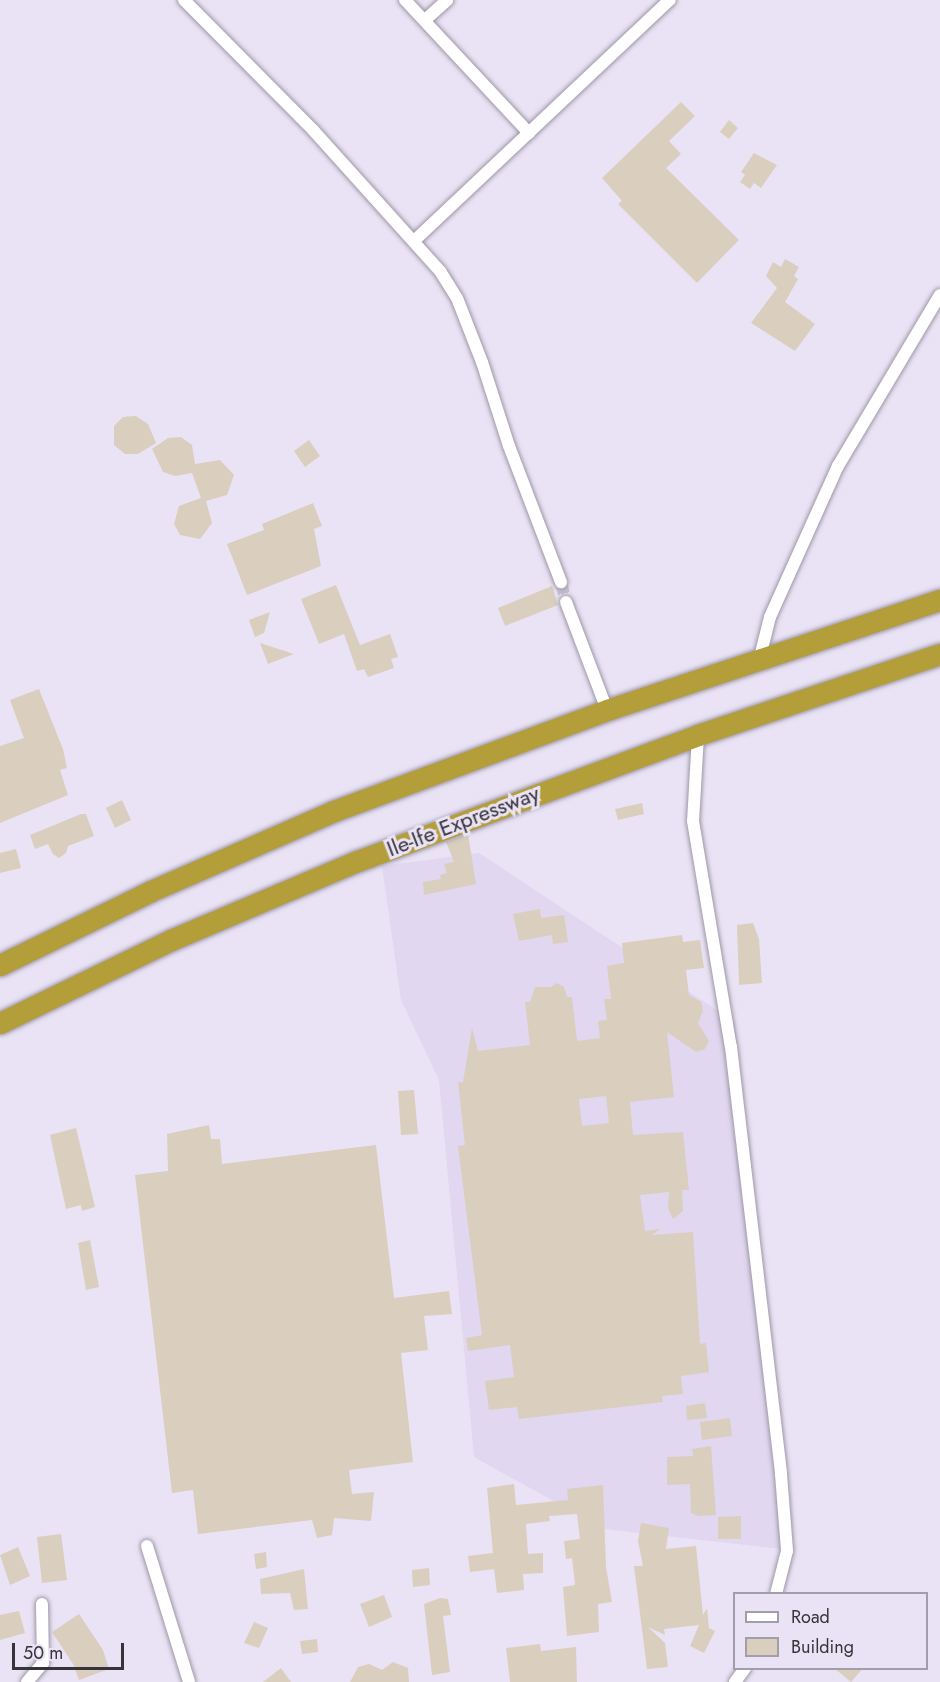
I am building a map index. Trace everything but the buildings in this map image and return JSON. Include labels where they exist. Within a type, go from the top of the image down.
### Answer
[{"type":"highway","points":[[0,965],[151,891],[334,811],[608,710],[759,663],[940,600]]},
{"type":"highway","name":"Ile-Ife Expressway","points":[[0,1023],[171,940],[282,892],[698,735],[940,654]]},
{"type":"street","points":[[184,0],[415,240],[457,298],[561,582]]},
{"type":"street","points":[[405,0],[529,133]]},
{"type":"street","points":[[425,20],[447,0]]},
{"type":"street","points":[[415,240],[670,0]]},
{"type":"street","points":[[759,663],[770,617],[838,466],[940,295]]},
{"type":"street","points":[[566,602],[608,710]]},
{"type":"street","points":[[698,735],[693,821],[731,1047],[781,1474],[788,1551],[776,1592]]},
{"type":"street","points":[[147,1546],[189,1682]]},
{"type":"street","points":[[27,1682],[43,1663],[42,1604]]},
{"type":"shaded area","points":[[479,853],[735,1022],[781,1549],[604,1529],[474,1457],[439,1080],[401,1000],[382,866]]},
{"type":"tunnel","points":[[561,582],[566,602]]}]
